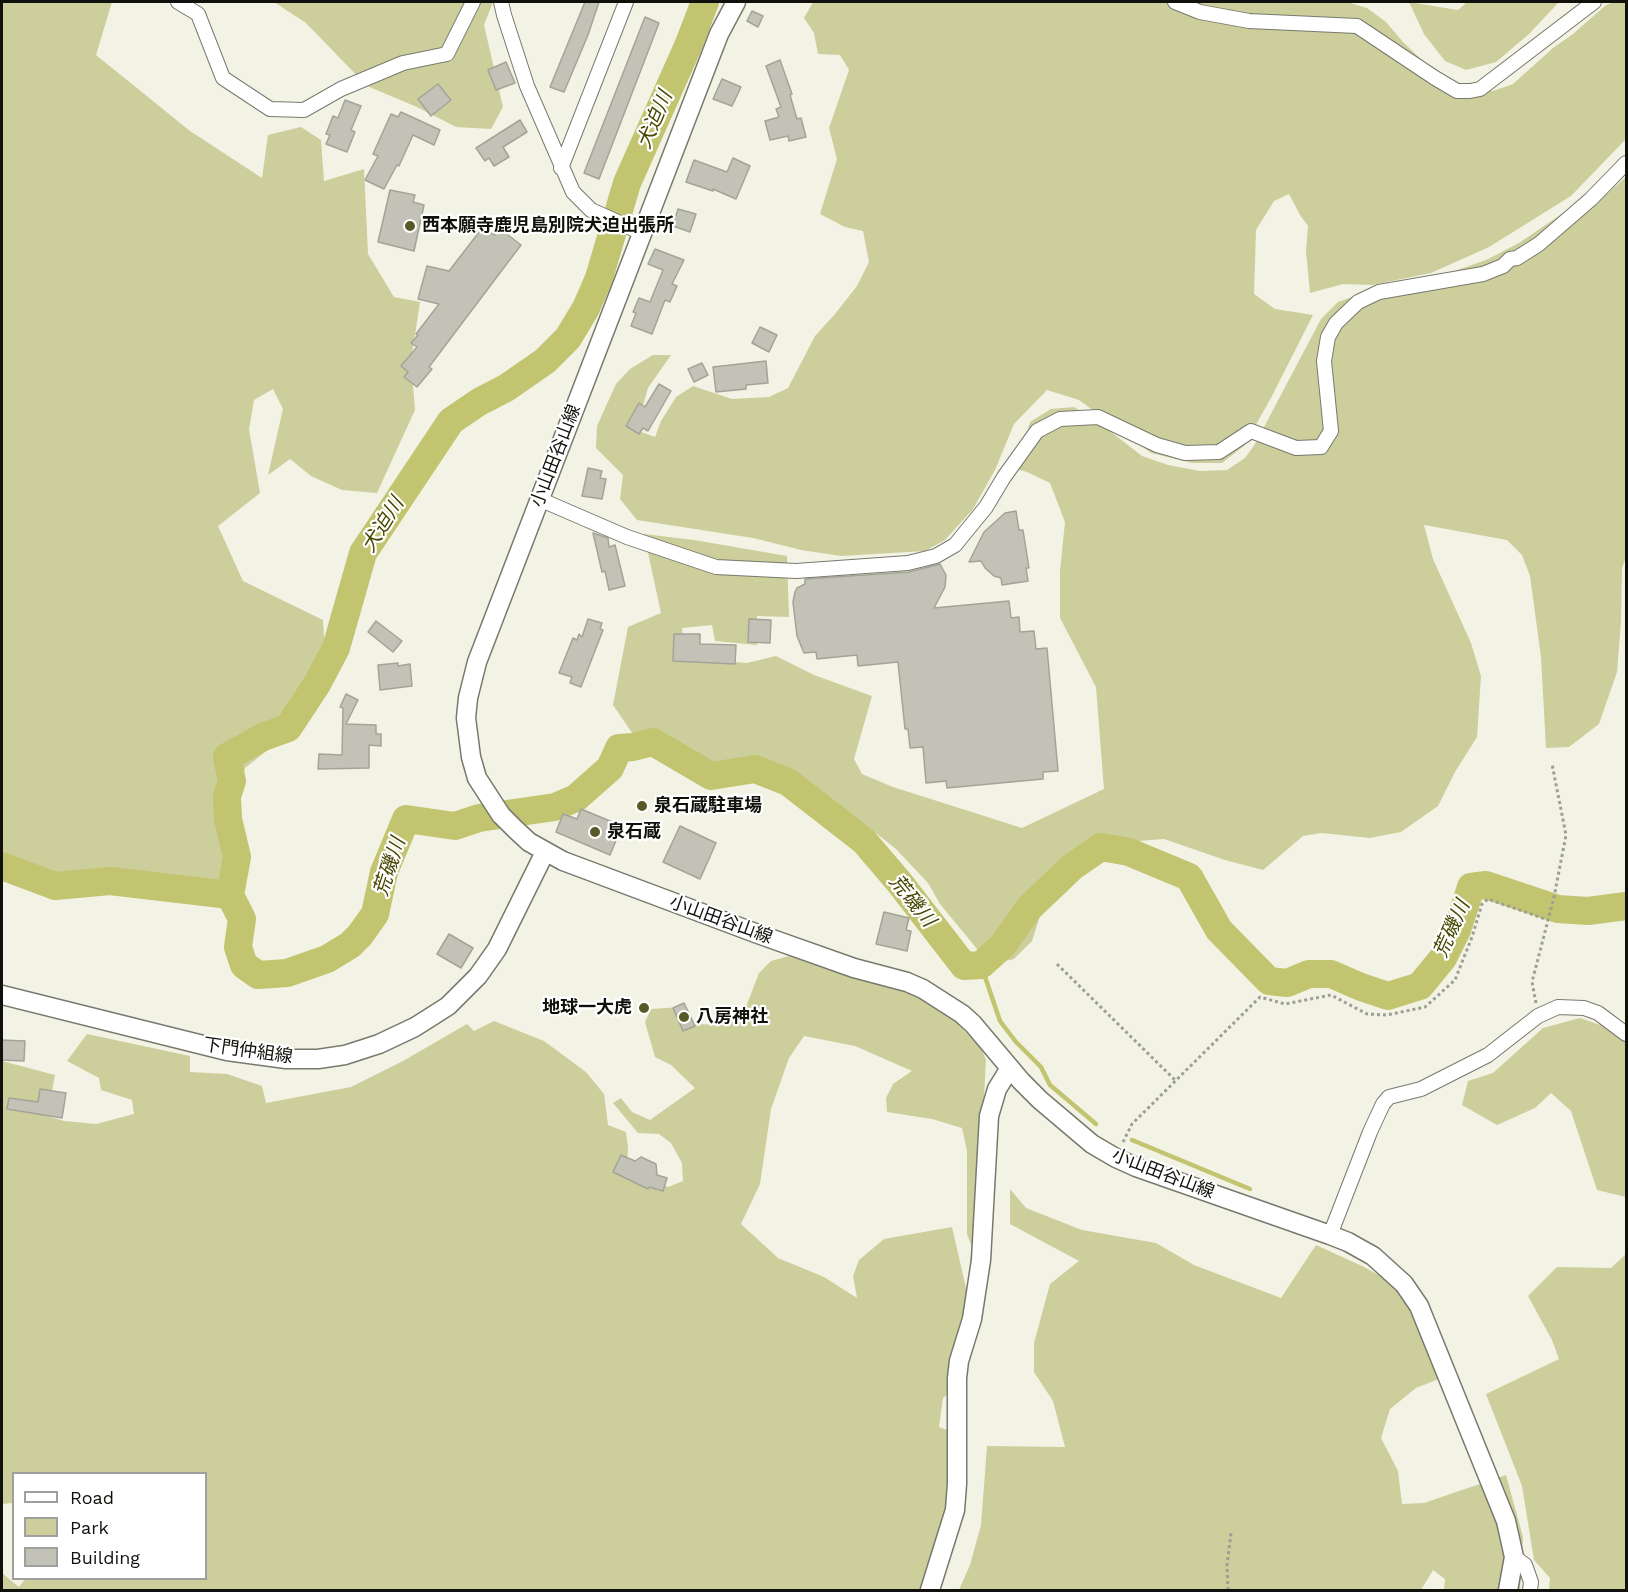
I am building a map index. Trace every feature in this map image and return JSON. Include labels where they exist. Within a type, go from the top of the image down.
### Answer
[{"type":"main road","name":"小山田谷山線","points":[[736,2],[719,34],[477,662],[468,698],[466,718],[471,757],[477,778],[501,816],[545,852],[563,861],[758,934],[854,968],[907,982],[923,989],[962,1014],[1040,1100],[1092,1144],[1116,1158],[1330,1235],[1373,1256],[1404,1284],[1415,1299],[1506,1521],[1514,1557],[1508,1590]]},
{"type":"main road","name":"下門仲組線","points":[[2,995],[227,1051],[286,1059],[318,1059],[345,1055],[379,1044],[416,1027],[448,1006],[477,976],[497,949],[545,852]]},
{"type":"main road","points":[[930,1590],[955,1510],[957,1378],[959,1361],[972,1319],[981,1260],[989,1116],[997,1089],[1010,1068]]},
{"type":"street","points":[[178,2],[198,14],[223,78],[270,109],[304,110],[341,89],[403,63],[447,54],[473,2]]},
{"type":"street","points":[[501,2],[527,86],[573,192],[591,210],[642,234]]},
{"type":"street","points":[[561,168],[627,2]]},
{"type":"street","points":[[1175,2],[1200,12],[1249,21],[1358,26],[1457,91],[1480,89],[1594,2]]},
{"type":"street","points":[[539,499],[627,537],[716,567],[807,571],[908,563],[936,556],[955,545],[986,507],[1037,431],[1060,419],[1098,417],[1157,445],[1185,453],[1220,452],[1251,431],[1296,448],[1321,447],[1331,431],[1324,361],[1328,337],[1336,323],[1358,302],[1379,292],[1482,274],[1503,266],[1510,259],[1517,258],[1539,244],[1591,199],[1626,163]]},
{"type":"street","points":[[1330,1235],[1370,1132],[1383,1104],[1389,1097],[1421,1089],[1488,1055],[1538,1016],[1558,1007],[1584,1008],[1598,1013],[1626,1034]]},
{"type":"street","points":[[1514,1557],[1525,1565],[1531,1582],[1530,1590]]},
{"type":"path","points":[[1538,1016],[1532,982],[1554,897],[1566,835],[1551,764]]},
{"type":"path","points":[[1116,1158],[1132,1124],[1260,997],[1285,1004],[1331,995],[1367,1014],[1387,1015],[1425,1007],[1455,980],[1482,904],[1488,899],[1548,920]]},
{"type":"path","points":[[1057,964],[1176,1081]]},
{"type":"path","points":[[1228,1590],[1227,1565],[1231,1533]]},
{"type":"green space","points":[[2,2],[112,2],[96,55],[190,131],[262,178],[268,135],[301,127],[321,140],[324,181],[364,169],[368,254],[394,297],[420,302],[411,361],[415,410],[377,493],[342,490],[311,476],[290,459],[268,475],[283,409],[273,389],[254,400],[249,429],[260,493],[218,526],[243,581],[323,620],[327,689],[310,716],[245,768],[232,814],[247,863],[241,882],[223,892],[196,884],[163,879],[101,879],[56,892],[24,862],[2,872]]},
{"type":"green space","points":[[274,2],[493,2],[484,25],[503,107],[491,129],[456,127],[417,107],[367,86],[306,23]]},
{"type":"green space","points":[[813,2],[1347,2],[1367,8],[1386,22],[1424,62],[1446,79],[1463,87],[1493,91],[1513,84],[1606,5],[1626,2],[1626,139],[1571,196],[1489,247],[1431,273],[1372,285],[1343,284],[1310,293],[1306,251],[1308,226],[1289,194],[1274,201],[1256,230],[1254,294],[1275,309],[1313,315],[1244,446],[1222,463],[1192,463],[1151,453],[1079,400],[1047,390],[1014,424],[995,470],[973,509],[945,540],[925,551],[841,556],[801,550],[753,538],[637,520],[620,499],[623,475],[596,448],[597,426],[616,384],[630,369],[653,355],[671,355],[648,388],[636,430],[655,437],[661,421],[676,397],[693,386],[732,399],[769,397],[788,388],[815,336],[857,286],[869,262],[863,231],[845,227],[820,214],[837,159],[829,128],[849,70],[840,55],[818,54],[814,33],[804,18]]},
{"type":"green space","points":[[1409,2],[1458,10],[1467,2],[1559,2],[1529,34],[1496,62],[1466,70],[1445,61],[1424,34]]},
{"type":"green space","points":[[1626,177],[1626,557],[1622,568],[1617,672],[1599,724],[1569,747],[1546,748],[1541,657],[1530,576],[1522,555],[1507,540],[1424,525],[1433,559],[1471,643],[1481,676],[1477,737],[1455,772],[1438,806],[1401,832],[1370,838],[1321,833],[1303,836],[1263,870],[1225,860],[1164,839],[1126,842],[1062,880],[1046,897],[1032,941],[1014,959],[1001,962],[982,955],[940,904],[928,883],[896,849],[862,822],[804,793],[748,773],[680,762],[639,743],[613,705],[628,627],[661,613],[644,534],[694,540],[787,556],[789,617],[757,616],[757,645],[715,641],[712,625],[682,628],[685,658],[747,663],[776,656],[814,675],[872,696],[854,759],[862,774],[893,787],[1022,828],[1104,789],[1096,687],[1060,618],[1060,571],[1065,522],[1050,483],[1017,469],[1030,422],[1051,409],[1074,407],[1142,456],[1168,465],[1200,471],[1227,470],[1245,458],[1255,444],[1321,319],[1338,302],[1360,294],[1437,277],[1486,260],[1519,243],[1563,213],[1608,193]]},
{"type":"green space","points":[[789,956],[833,967],[912,992],[949,1014],[982,1050],[986,1060],[975,1261],[970,1261],[972,1247],[967,1234],[967,1151],[962,1128],[932,1119],[887,1112],[886,1098],[893,1084],[912,1071],[855,1046],[804,1036],[789,1058],[771,1109],[760,1184],[741,1224],[778,1258],[824,1277],[857,1298],[853,1276],[859,1260],[884,1239],[952,1227],[969,1301],[962,1384],[943,1398],[939,1427],[966,1437],[965,1503],[938,1590],[2,1590],[2,1573],[19,1587],[24,1580],[207,1580],[207,1472],[12,1472],[12,1503],[2,1504],[2,1061],[55,1075],[52,1091],[37,1113],[64,1121],[96,1124],[134,1114],[132,1100],[101,1090],[99,1078],[67,1061],[87,1034],[190,1056],[190,1072],[227,1074],[262,1086],[266,1103],[351,1087],[403,1061],[467,1024],[474,1031],[494,1021],[544,1041],[586,1072],[604,1094],[608,1125],[626,1132],[627,1165],[668,1187],[683,1181],[682,1163],[671,1143],[659,1134],[638,1133],[613,1103],[621,1098],[632,1112],[650,1120],[695,1088],[671,1065],[655,1057],[645,1022],[651,1009],[681,1007],[691,1024],[727,1025],[747,1004],[759,973],[771,961]]},
{"type":"green space","points":[[1580,1018],[1626,1034],[1626,1197],[1597,1190],[1571,1111],[1551,1093],[1535,1108],[1497,1125],[1462,1105],[1468,1081],[1493,1073],[1543,1028]]},
{"type":"green space","points":[[1010,1189],[1026,1208],[1082,1230],[1156,1243],[1194,1265],[1281,1298],[1316,1245],[1362,1266],[1425,1300],[1454,1373],[1416,1388],[1390,1409],[1381,1438],[1398,1471],[1402,1504],[1424,1503],[1506,1475],[1523,1537],[1520,1590],[1444,1590],[1445,1579],[1433,1570],[1421,1590],[959,1590],[970,1565],[981,1525],[987,1446],[1065,1447],[1053,1401],[1034,1372],[1034,1343],[1050,1284],[1079,1261],[1010,1224]]},
{"type":"green space","points":[[1626,1254],[1626,1590],[1549,1590],[1550,1578],[1534,1560],[1522,1486],[1486,1394],[1559,1359],[1552,1340],[1528,1296],[1557,1267],[1611,1268]]},
{"type":"building","points":[[585,2],[599,2],[564,92],[550,87]]},
{"type":"building","points":[[752,11],[763,16],[758,27],[747,21]]},
{"type":"building","points":[[645,17],[659,23],[599,179],[584,173]]},
{"type":"building","points":[[780,60],[792,94],[790,95],[797,119],[801,118],[806,137],[789,141],[788,136],[770,140],[765,121],[779,117],[776,109],[781,107],[766,66]]},
{"type":"building","points":[[506,62],[515,83],[496,90],[488,70]]},
{"type":"building","points":[[722,79],[741,87],[732,106],[713,99]]},
{"type":"building","points":[[438,84],[451,100],[431,116],[418,99]]},
{"type":"building","points":[[345,100],[361,106],[351,130],[355,132],[347,152],[326,144],[330,135],[326,134],[333,116],[338,118]]},
{"type":"building","points":[[401,112],[440,130],[434,145],[413,135],[399,166],[397,165],[384,189],[365,180],[378,156],[373,154],[391,114],[398,117]]},
{"type":"building","points":[[520,120],[527,132],[503,147],[509,157],[494,166],[489,158],[485,161],[476,148]]},
{"type":"building","points":[[733,158],[750,166],[736,199],[713,189],[713,191],[686,182],[694,160],[727,172]]},
{"type":"building","points":[[390,190],[415,195],[413,202],[424,205],[414,251],[378,242]]},
{"type":"building","points":[[678,209],[696,214],[690,232],[673,226]]},
{"type":"building","points":[[483,227],[494,235],[499,228],[521,245],[429,367],[432,369],[417,387],[404,377],[408,372],[401,366],[417,347],[411,343],[418,335],[416,334],[439,304],[418,299],[427,266],[449,271]]},
{"type":"building","points":[[655,249],[684,260],[672,284],[677,286],[670,302],[665,300],[652,334],[631,326],[636,313],[633,312],[639,298],[650,302],[663,270],[648,264]]},
{"type":"building","points":[[760,327],[777,335],[769,352],[752,343]]},
{"type":"building","points":[[766,361],[768,383],[746,385],[746,389],[716,392],[713,367]]},
{"type":"building","points":[[702,363],[708,375],[694,382],[688,369]]},
{"type":"building","points":[[659,384],[671,391],[648,431],[643,428],[639,434],[626,426],[639,403],[645,407]]},
{"type":"building","points":[[588,468],[602,471],[600,478],[606,479],[602,499],[582,496]]},
{"type":"building","points":[[1016,511],[1019,530],[1023,530],[1029,568],[1026,568],[1028,581],[1002,585],[1001,578],[994,576],[981,561],[969,562],[984,532],[1005,513]]},
{"type":"building","points":[[593,533],[608,538],[609,547],[615,545],[625,586],[609,590],[605,571],[602,572]]},
{"type":"building","points":[[940,564],[946,575],[945,587],[934,608],[1009,601],[1011,618],[1019,617],[1020,632],[1034,631],[1036,649],[1047,648],[1058,771],[1043,772],[1043,779],[947,788],[946,781],[926,783],[923,747],[910,748],[908,729],[905,729],[898,662],[858,666],[857,655],[817,659],[816,652],[804,653],[797,636],[793,602],[797,588],[805,584],[805,579],[909,572]]},
{"type":"building","points":[[588,619],[602,623],[600,629],[603,630],[581,687],[570,683],[572,677],[559,673],[573,638],[577,640],[579,634],[582,637]]},
{"type":"building","points":[[749,619],[771,620],[770,643],[748,642]]},
{"type":"building","points":[[376,621],[402,641],[393,652],[368,632]]},
{"type":"building","points":[[674,634],[700,634],[700,644],[736,645],[735,664],[673,661]]},
{"type":"building","points":[[398,663],[398,666],[410,664],[412,686],[380,690],[378,665]]},
{"type":"building","points":[[346,694],[358,700],[346,724],[376,725],[376,734],[381,734],[381,746],[369,745],[369,768],[318,769],[319,754],[342,755],[343,708],[340,707]]},
{"type":"building","name":"泉石蔵","points":[[581,809],[622,826],[610,855],[556,832],[563,814],[577,819]]},
{"type":"building","points":[[680,826],[716,843],[700,879],[663,862]]},
{"type":"building","points":[[884,912],[909,918],[906,930],[911,931],[907,951],[876,944]]},
{"type":"building","points":[[449,934],[473,948],[461,968],[437,954]]},
{"type":"building","name":"八房神社","points":[[684,1003],[695,1026],[683,1031],[673,1008]]},
{"type":"building","points":[[2,1040],[25,1041],[24,1061],[2,1060]]},
{"type":"building","points":[[40,1089],[66,1093],[62,1118],[7,1109],[9,1098],[38,1102]]},
{"type":"building","points":[[621,1155],[635,1161],[641,1157],[656,1164],[657,1175],[667,1178],[663,1191],[649,1187],[648,1189],[613,1172]]},
{"type":"waterway","name":"犬迫川","points":[[230,895],[237,857],[228,819],[227,796],[232,781],[227,757],[263,737],[288,728],[317,684],[336,648],[363,553],[451,421],[545,361],[568,338],[586,308],[599,278],[627,183],[688,46],[705,2]]},
{"type":"waterway","name":"荒磯川","points":[[230,895],[242,919],[238,947],[244,965],[258,975],[287,973],[327,959],[350,945],[375,914],[384,872],[406,819],[455,826],[479,818],[555,807],[576,798],[610,768],[619,748],[653,742],[711,776],[755,769],[788,782],[864,841],[964,966],[981,965],[1003,945],[1029,908],[1072,867],[1101,847],[1129,852],[1189,877],[1219,930],[1269,981],[1287,983],[1309,974],[1331,974],[1388,996],[1420,986],[1443,958],[1457,930],[1471,887],[1486,885],[1558,909],[1588,911],[1626,906]]},
{"type":"waterway","name":"犬迫川","points":[[2,866],[55,886],[110,881],[230,895]]},
{"type":"waterway","points":[[981,965],[1000,1021],[1016,1042],[1041,1067],[1050,1085],[1096,1124]]},
{"type":"waterway","points":[[1132,1140],[1250,1189]]},
{"type":"place","name":"西本願寺鹿児島別院犬迫出張所","points":[[410,226]]},
{"type":"place","name":"泉石蔵駐車場","points":[[642,806]]},
{"type":"place","name":"泉石蔵","points":[[595,832]]},
{"type":"place","name":"地球一大虎","points":[[644,1008]]},
{"type":"place","name":"八房神社","points":[[684,1017]]}]
